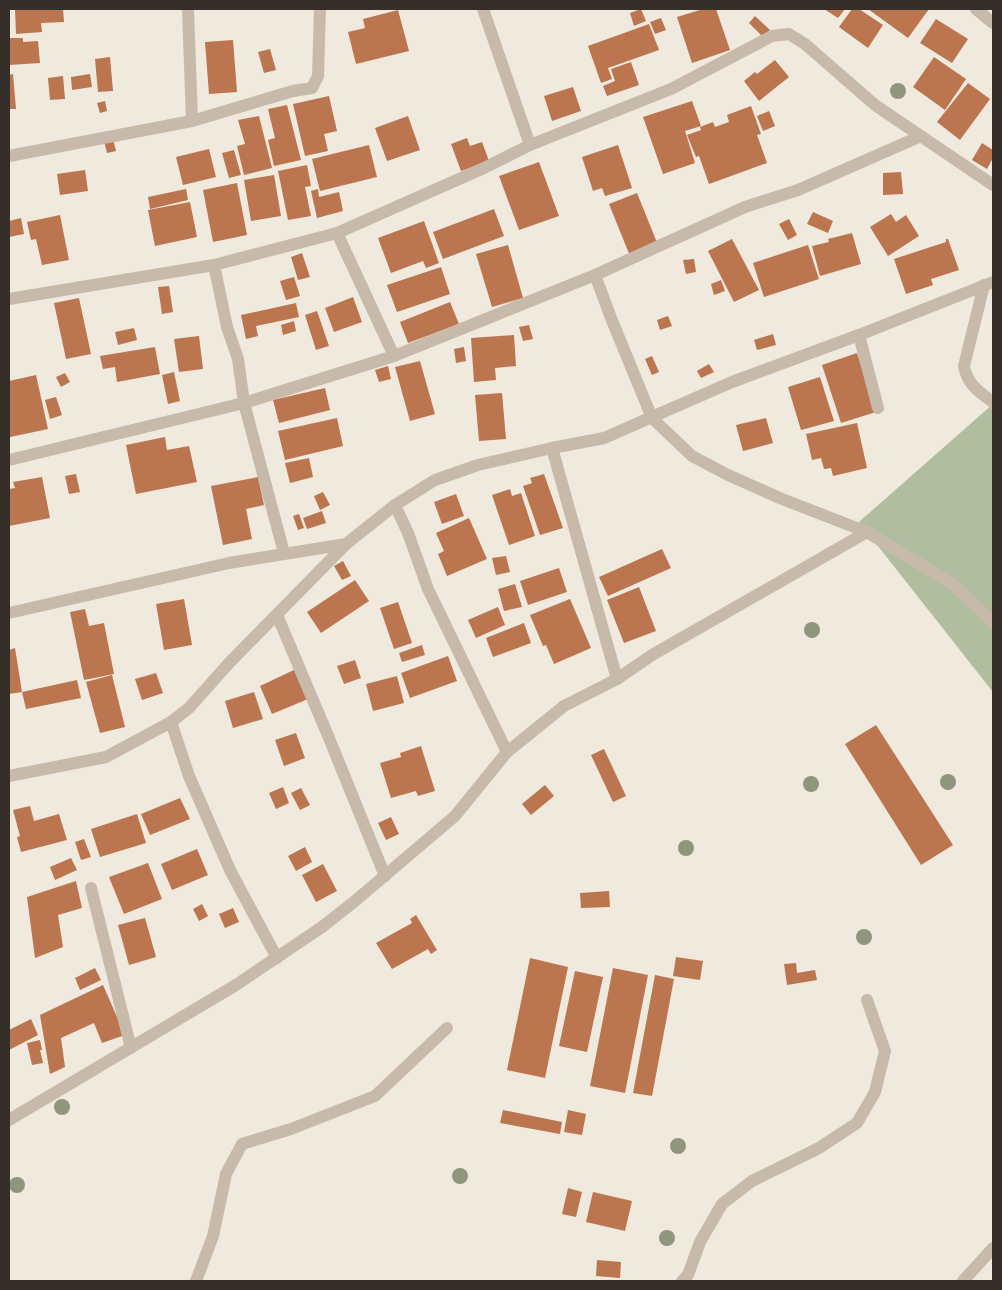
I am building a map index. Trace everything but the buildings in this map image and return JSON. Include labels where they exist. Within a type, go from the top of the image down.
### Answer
[{"type":"street","points":[[188,9],[192,121]]},
{"type":"street","points":[[9,156],[192,121],[293,91],[312,88],[318,76],[320,9]]},
{"type":"street","points":[[483,9],[530,146]]},
{"type":"street","points":[[976,9],[993,23]]},
{"type":"street","points":[[9,298],[214,265],[337,232],[530,146],[671,89],[772,36],[789,34],[805,44],[875,105],[993,185]]},
{"type":"street","points":[[9,460],[244,403],[394,356],[595,276],[745,207],[798,190],[921,136]]},
{"type":"street","points":[[337,232],[394,356]]},
{"type":"street","points":[[214,265],[227,327],[238,359],[244,403],[284,553]]},
{"type":"street","points":[[595,276],[652,418],[692,456],[728,475],[782,499],[868,532],[951,583],[988,617],[993,624]]},
{"type":"street","points":[[9,776],[106,757],[172,722],[189,708],[230,662],[346,544],[395,505],[435,480],[478,465],[604,438],[732,382],[859,336],[989,284]]},
{"type":"street","points":[[989,284],[964,366],[966,377],[974,388],[993,402]]},
{"type":"street","points":[[859,336],[878,408]]},
{"type":"street","points":[[552,448],[617,680]]},
{"type":"street","points":[[395,505],[408,533],[428,589],[507,752]]},
{"type":"street","points":[[9,1120],[236,985],[322,927],[455,816],[507,752],[564,706],[617,680],[652,655],[868,532]]},
{"type":"street","points":[[9,613],[229,563],[346,544]]},
{"type":"street","points":[[277,615],[385,876]]},
{"type":"street","points":[[172,722],[188,776],[222,853],[278,958]]},
{"type":"street","points":[[91,888],[131,1048]]},
{"type":"street","points":[[682,1281],[688,1275],[700,1242],[722,1204],[752,1180],[819,1148],[857,1123],[875,1092],[885,1051],[867,1000]]},
{"type":"street","points":[[196,1281],[213,1236],[226,1174],[242,1144],[292,1129],[375,1096],[447,1028]]},
{"type":"street","points":[[963,1281],[993,1248]]},
{"type":"green space","points":[[993,404],[993,692],[859,522]]}]
